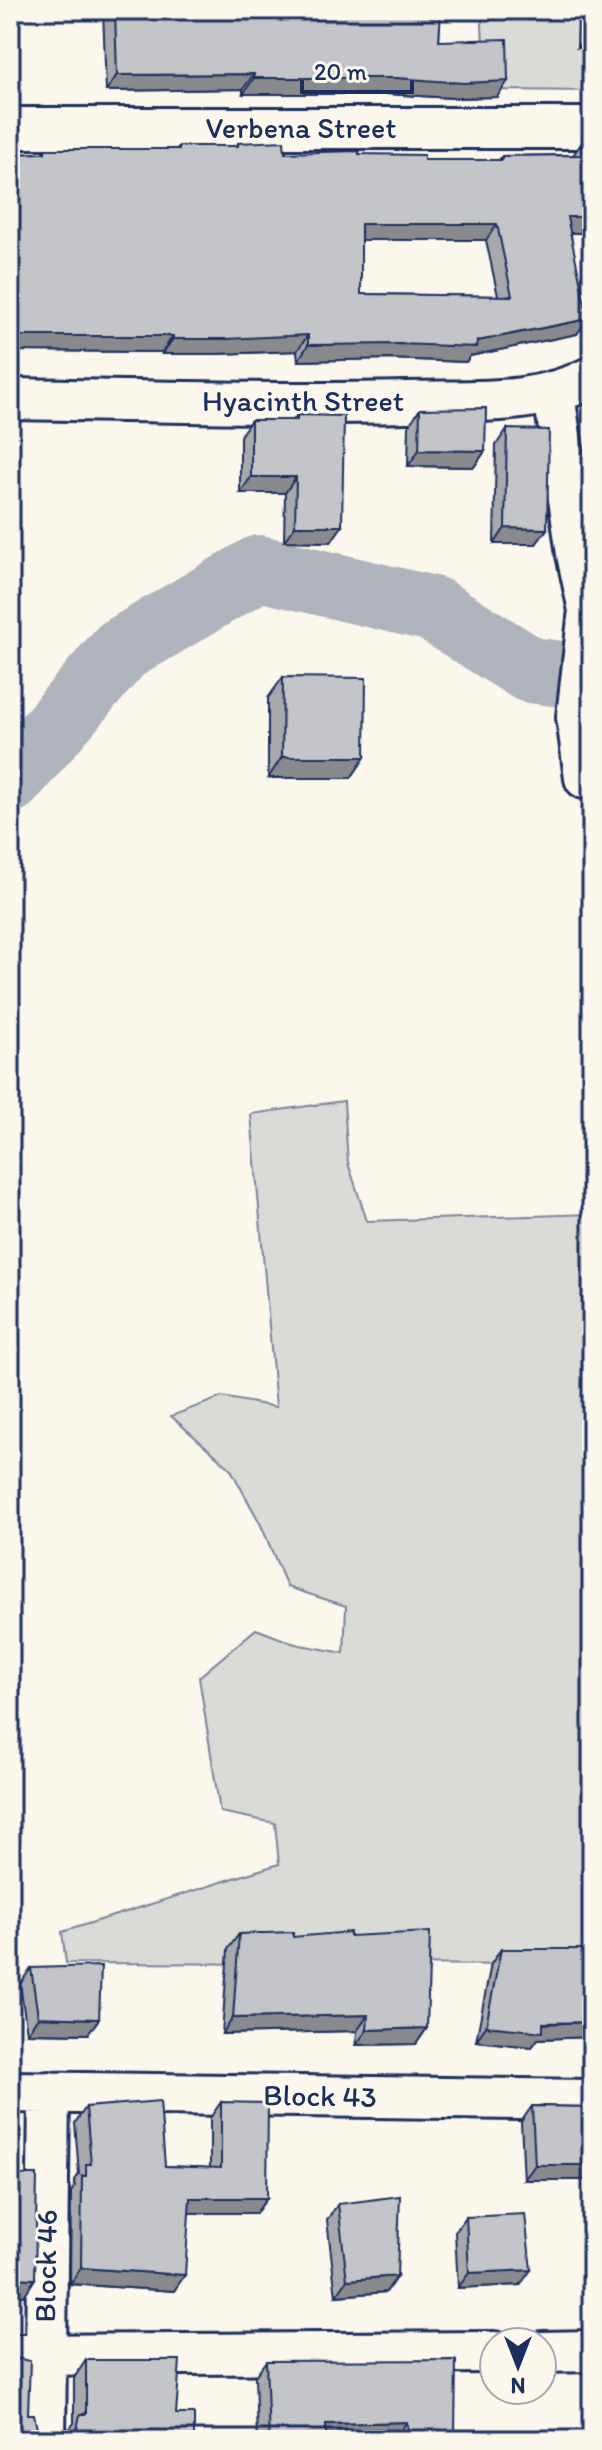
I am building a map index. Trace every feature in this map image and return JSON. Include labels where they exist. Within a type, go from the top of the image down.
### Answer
[{"type":"street","name":"Verbena Street","points":[[10,128],[592,128]]},
{"type":"street","name":"Hyacinth Street","points":[[10,399],[347,403],[515,399],[554,394],[592,377]]},
{"type":"street","points":[[554,394],[577,554],[589,610],[577,717],[585,778]]},
{"type":"street","name":"Block 43","points":[[29,2092],[592,2100]]},
{"type":"street","name":"Block 46","points":[[29,2092],[27,2355],[45,2440]]},
{"type":"street","points":[[558,2352],[592,2351]]},
{"type":"street","points":[[27,2355],[478,2352]]},
{"type":"shaded area","points":[[481,10],[592,10],[592,91],[486,90]]},
{"type":"shaded area","points":[[344,1101],[348,1163],[367,1221],[592,1214],[592,1965],[66,1963],[62,1932],[279,1864],[275,1823],[220,1812],[199,1677],[256,1629],[295,1644],[344,1653],[346,1606],[287,1587],[261,1525],[230,1468],[171,1416],[222,1397],[276,1407],[251,1114]]},
{"type":"building","points":[[115,10],[441,10],[439,41],[507,39],[508,81],[463,83],[397,78],[254,78],[254,74],[117,75]]},
{"type":"building","points":[[589,10],[592,10],[592,33],[588,33]]},
{"type":"building","points":[[284,141],[285,153],[359,151],[359,154],[424,155],[424,160],[502,160],[502,156],[581,155],[581,144],[592,144],[592,217],[567,217],[588,319],[477,341],[476,347],[308,345],[308,335],[226,339],[10,336],[10,154],[45,153],[45,149],[179,149],[179,146],[238,146],[238,143]],"holes":[[[361,224],[497,224],[512,296],[361,294]]]},
{"type":"building","points":[[486,408],[485,451],[419,450],[420,409]]},
{"type":"building","points":[[297,415],[344,416],[342,526],[295,526],[296,477],[251,477],[251,420],[297,420]]},
{"type":"building","points":[[507,429],[549,430],[547,529],[505,528]]},
{"type":"building","points":[[283,677],[366,678],[365,757],[282,757]]},
{"type":"building","points":[[293,1932],[293,1937],[350,1932],[350,1936],[430,1932],[427,2028],[367,2030],[368,2015],[233,2018],[239,1934]]},
{"type":"building","points":[[501,1949],[592,1949],[592,2022],[543,2023],[543,2032],[486,2026]]},
{"type":"building","points":[[101,1966],[99,2019],[38,2017],[31,1968]]},
{"type":"building","points":[[17,2098],[20,2175],[37,2175],[35,2279],[10,2278],[10,2099]]},
{"type":"building","points":[[160,2101],[165,2166],[221,2168],[221,2102],[268,2103],[267,2198],[190,2198],[185,2275],[81,2268],[82,2176],[86,2176],[86,2164],[91,2164],[86,2107]]},
{"type":"building","points":[[532,2106],[592,2107],[592,2165],[535,2165]]},
{"type":"building","points":[[400,2196],[397,2276],[347,2280],[338,2204]]},
{"type":"building","points":[[525,2214],[531,2270],[469,2273],[466,2217]]},
{"type":"building","points":[[10,2357],[30,2361],[28,2414],[34,2414],[38,2434],[43,2440],[10,2440]]},
{"type":"building","points":[[86,2360],[180,2360],[176,2414],[194,2414],[194,2440],[71,2440],[76,2435],[80,2414],[86,2414]]},
{"type":"building","points":[[456,2360],[455,2435],[409,2439],[407,2422],[326,2424],[326,2440],[269,2440],[266,2361]]},
{"type":"waterway","points":[[10,780],[121,650],[259,568],[433,609],[530,670],[592,678]]}]
